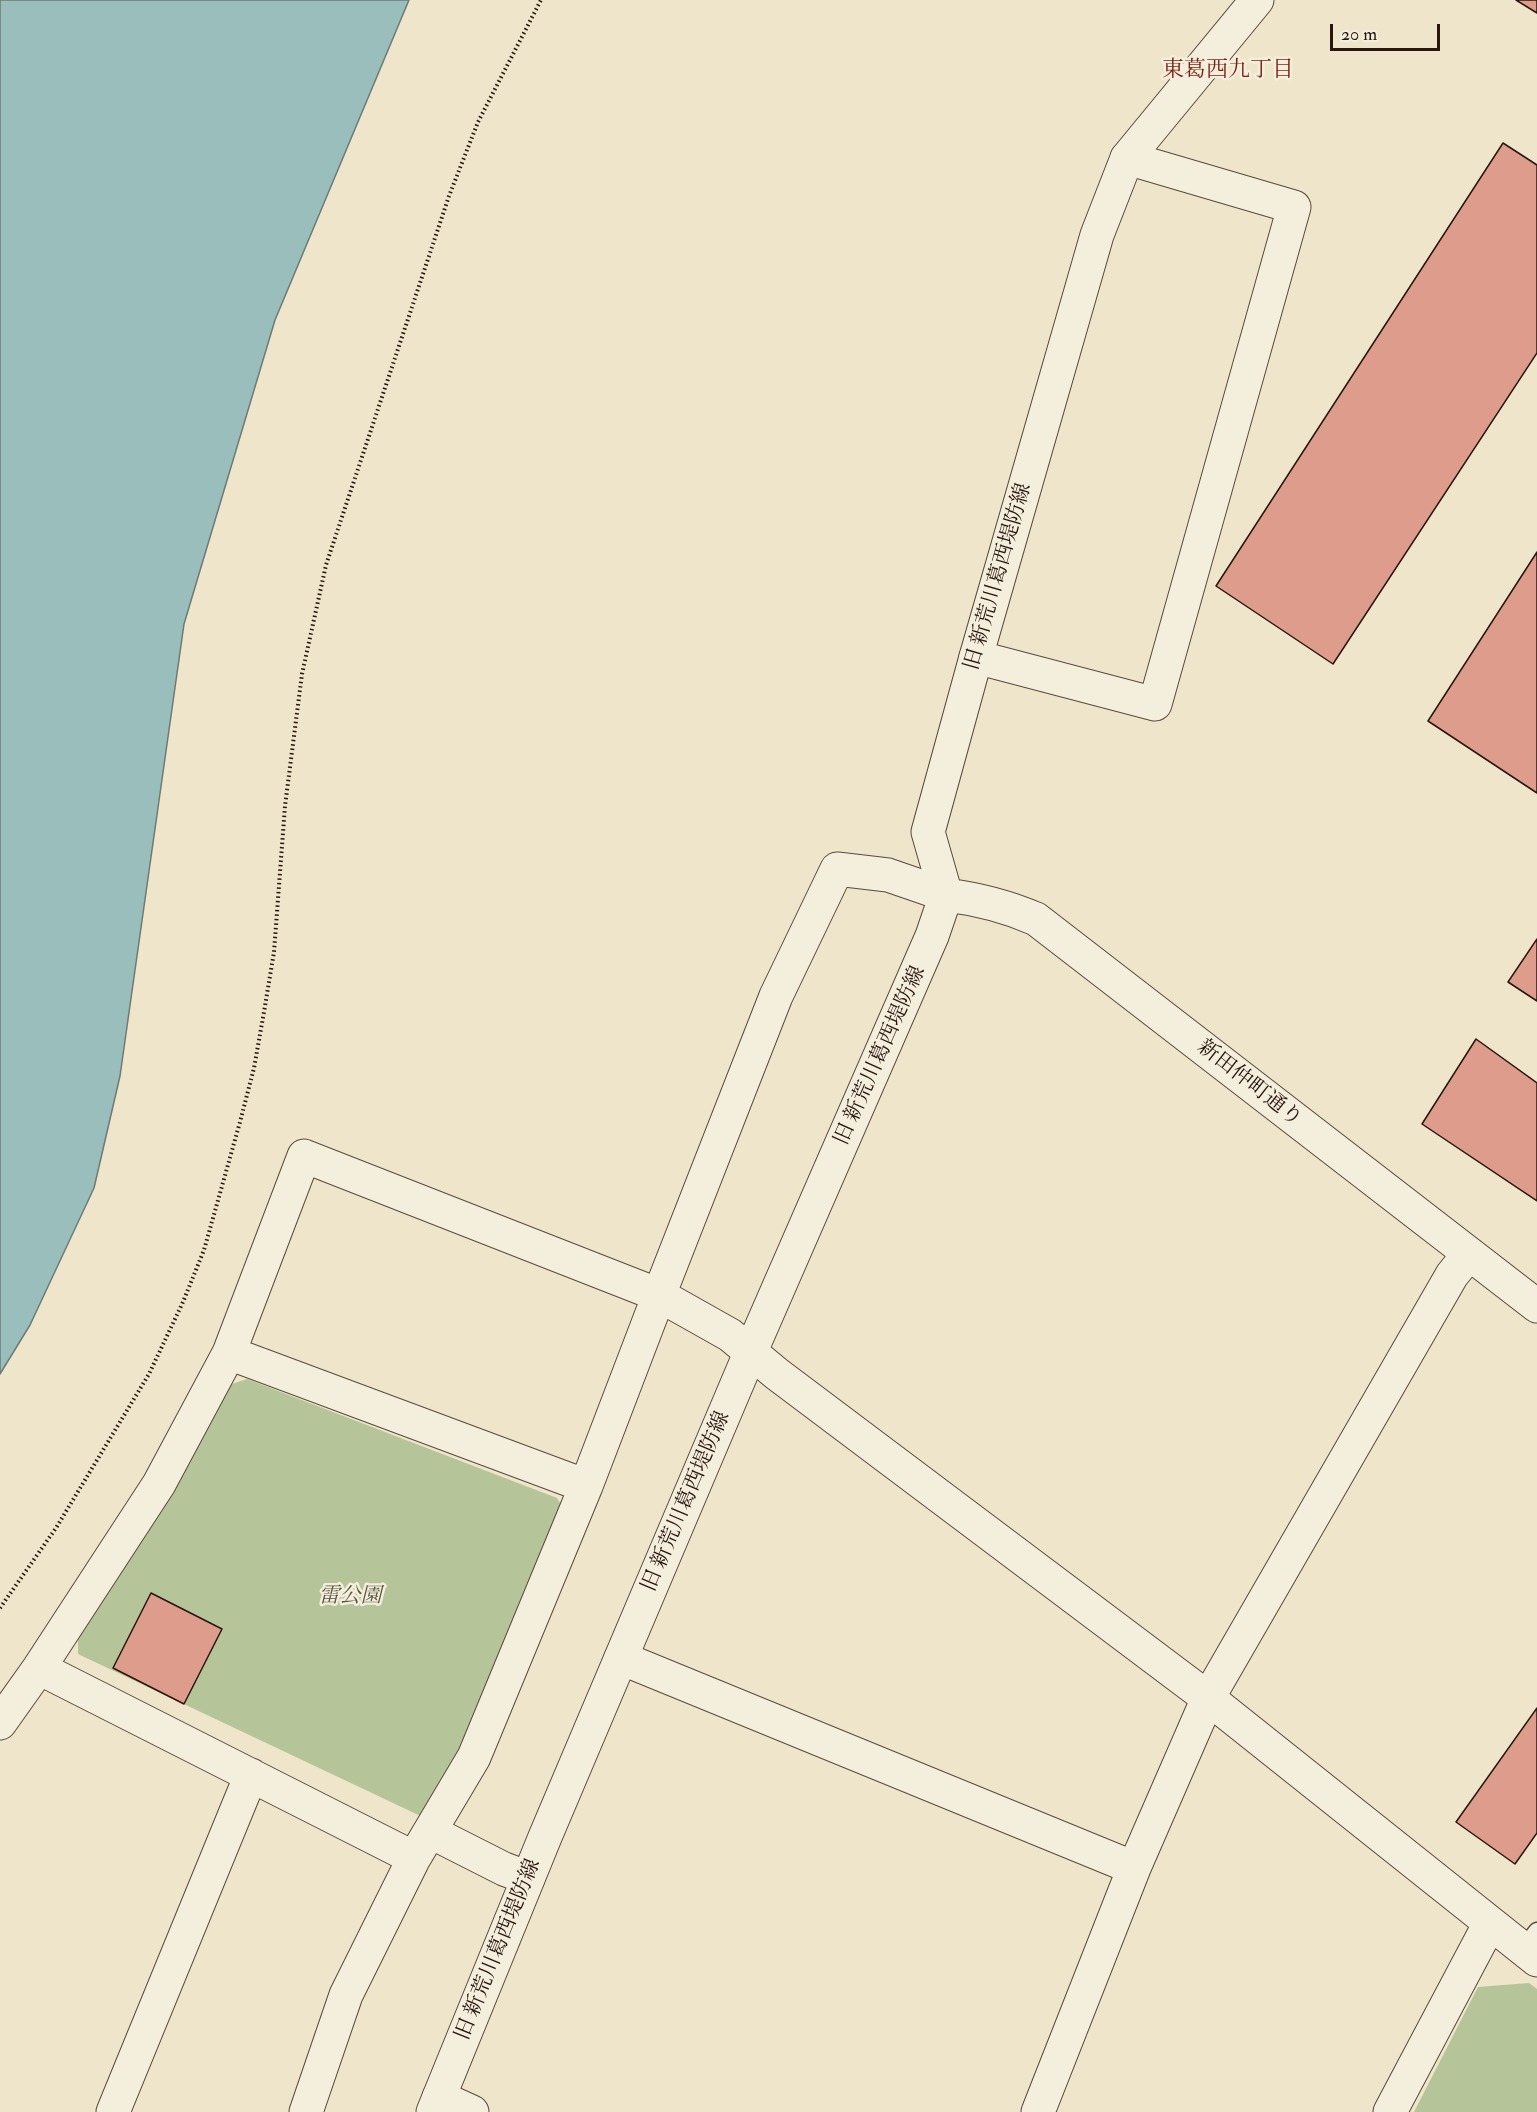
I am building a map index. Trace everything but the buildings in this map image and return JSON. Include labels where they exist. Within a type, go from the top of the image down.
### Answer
[{"type":"street","name":"旧 新荒川葛西堤防線","points":[[436,2104],[528,1878],[751,1351],[918,971],[946,895],[928,832],[1097,235],[1127,158],[1257,0]]},
{"type":"street","points":[[976,657],[1155,704],[1294,207],[1127,158]]},
{"type":"street","name":"新田仲町通り","points":[[659,1295],[776,996],[837,869],[888,875],[946,895],[982,900],[1010,908],[1036,919],[1537,1306]]},
{"type":"street","points":[[0,1723],[39,1668],[159,1484],[229,1353],[304,1156],[659,1295],[730,1335],[777,1374],[1208,1698],[1490,1923],[1532,1947]]},
{"type":"street","points":[[1038,2112],[1134,1868],[1208,1698],[1452,1275],[1469,1254]]},
{"type":"street","points":[[306,2112],[346,1995],[422,1845],[474,1757],[586,1486],[659,1295]]},
{"type":"street","points":[[229,1353],[586,1486]]},
{"type":"street","points":[[621,1658],[1134,1868]]},
{"type":"street","points":[[39,1668],[251,1775],[422,1845],[528,1878]]},
{"type":"street","points":[[113,2112],[251,1775]]},
{"type":"street","points":[[1390,2112],[1490,1923]]},
{"type":"street","points":[[436,2104],[472,2112]]},
{"type":"path","points":[[0,1608],[56,1528],[149,1374],[183,1302],[204,1250],[243,1111],[264,1012],[277,931],[285,806],[302,674],[326,565],[449,196],[478,123],[541,0]]},
{"type":"green space","name":"雷公園","points":[[247,1379],[557,1498],[565,1511],[429,1820],[78,1654],[78,1633],[174,1491],[229,1385]]},
{"type":"green space","points":[[1529,1983],[1537,1989],[1537,2112],[1414,2112],[1478,1987]]},
{"type":"water","points":[[0,0],[409,0],[275,320],[184,624],[120,1076],[94,1188],[30,1325],[0,1374]]},
{"type":"district","name":"東葛西九丁目","points":[[1228,71]]}]
